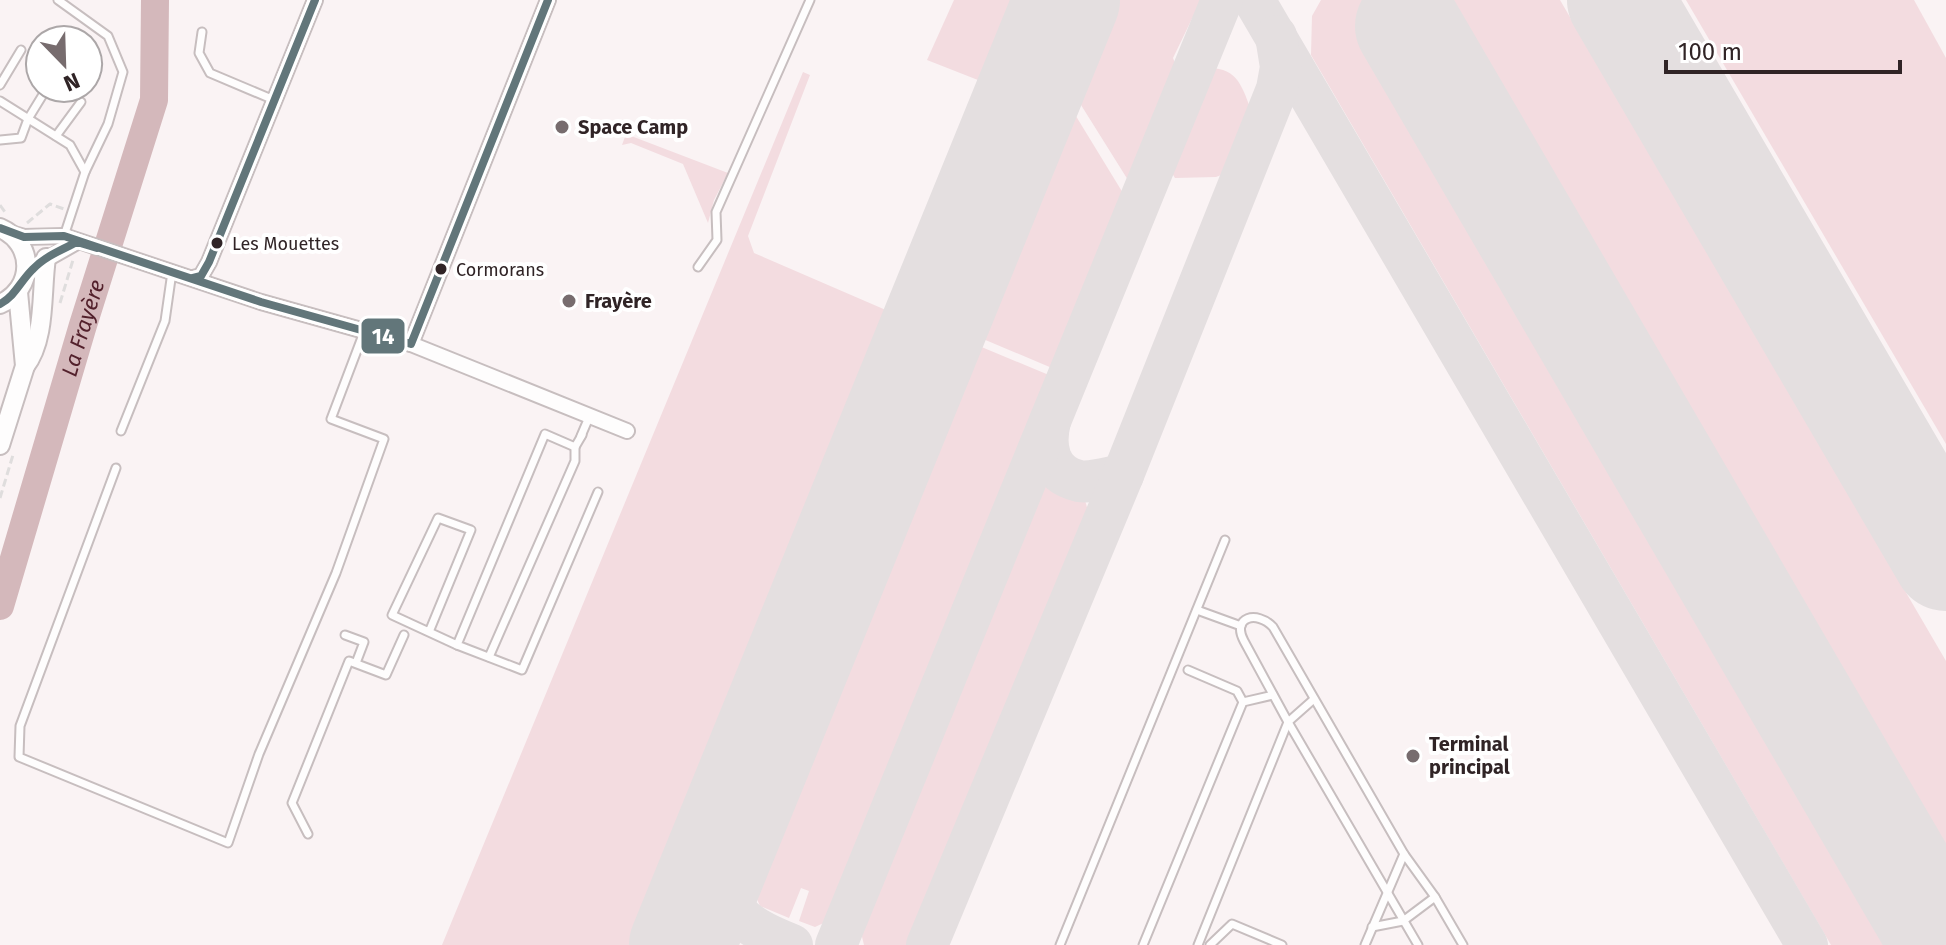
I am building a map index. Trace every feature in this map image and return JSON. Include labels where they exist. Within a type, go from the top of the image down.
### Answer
[{"type":"main road","points":[[0,445],[25,366],[22,285],[26,257],[10,225]]},
{"type":"main road","points":[[25,366],[34,355],[40,329],[46,258]]},
{"type":"main road","points":[[0,304],[22,285]]},
{"type":"street","points":[[193,278],[201,276],[206,269],[315,0]]},
{"type":"street","points":[[411,344],[548,0]]},
{"type":"street","points":[[10,225],[24,237],[77,241],[261,302],[411,344],[627,431]]},
{"type":"street","points":[[22,285],[46,258],[77,241]]},
{"type":"lane","points":[[58,0],[108,36],[123,72],[108,124],[71,211],[77,241]]},
{"type":"lane","points":[[698,267],[717,240],[716,212],[810,0]]},
{"type":"lane","points":[[202,32],[199,53],[210,73],[275,100]]},
{"type":"lane","points":[[0,85],[21,50]]},
{"type":"lane","points":[[0,101],[70,145],[85,172]]},
{"type":"lane","points":[[0,140],[21,138],[37,104]]},
{"type":"lane","points":[[56,136],[80,104]]},
{"type":"lane","points":[[121,431],[165,321],[172,272]]},
{"type":"lane","points":[[116,468],[20,726],[19,757],[228,843],[259,754],[336,573],[384,439],[331,419],[365,330]]},
{"type":"lane","points":[[489,657],[575,461],[575,447],[590,415]]},
{"type":"lane","points":[[457,645],[545,434],[575,447]]},
{"type":"lane","points":[[429,632],[471,530],[438,518],[392,615],[457,645],[522,670],[598,492]]},
{"type":"lane","points":[[1060,945],[1225,540]]},
{"type":"lane","points":[[1197,610],[1241,626]]},
{"type":"lane","points":[[1418,945],[1239,633],[1246,619],[1255,616],[1265,619],[1273,627],[1404,854],[1435,897],[1463,945]]},
{"type":"lane","points":[[345,635],[364,642],[356,663]]},
{"type":"lane","points":[[308,834],[292,803],[349,661],[386,675],[404,635]]},
{"type":"lane","points":[[1188,670],[1237,691],[1243,702]]},
{"type":"lane","points":[[1243,702],[1273,695]]},
{"type":"lane","points":[[1198,945],[1288,722],[1314,699]]},
{"type":"lane","points":[[1143,945],[1243,702]]},
{"type":"lane","points":[[1365,945],[1404,854]]},
{"type":"lane","points":[[1372,927],[1403,921],[1435,897]]},
{"type":"lane","points":[[1210,945],[1232,924],[1282,945]]},
{"type":"path","points":[[0,205],[10,225],[50,204],[71,211]]},
{"type":"shaded area","points":[[954,0],[1028,0],[997,78],[983,82],[927,60]]},
{"type":"shaded area","points":[[1114,0],[1201,0],[1173,58],[1180,76],[1133,188],[1076,97]]},
{"type":"shaded area","points":[[1321,0],[1560,0],[1946,661],[1946,945],[1831,945],[1311,55],[1312,16]]},
{"type":"shaded area","points":[[1686,0],[1914,0],[1946,58],[1946,444]]},
{"type":"shaded area","points":[[1207,68],[1232,75],[1242,87],[1252,112],[1229,172],[1216,177],[1175,178],[1167,165]]},
{"type":"shaded area","points":[[803,72],[810,75],[748,236],[754,253],[902,317],[644,945],[442,945]]},
{"type":"shaded area","points":[[1071,108],[1126,198],[1059,371],[976,336]]},
{"type":"shaded area","name":"Space Camp","points":[[626,134],[728,173],[714,200],[708,223],[683,164],[631,143],[622,145]]},
{"type":"shaded area","points":[[972,343],[1056,378],[838,908],[830,920],[815,927],[799,921],[809,891],[801,888],[789,918],[760,906],[754,892],[754,878]]},
{"type":"shaded area","points":[[1047,485],[1066,487],[1084,497],[1089,514],[913,945],[864,945],[858,920],[1033,496]]},
{"type":"waterway","name":"La Frayère","points":[[0,606],[83,325],[154,100],[155,0]]},
{"type":"taxiway","points":[[836,945],[1222,0]]},
{"type":"taxiway","points":[[1254,0],[1807,945]]},
{"type":"taxiway","points":[[927,945],[1123,475],[1277,89],[1281,67],[1276,36]]},
{"type":"taxiway","points":[[1050,421],[1048,449],[1061,472],[1079,481],[1123,475]]},
{"type":"taxiway","points":[[724,841],[724,881],[734,909],[756,928],[792,945]]},
{"type":"runway","points":[[682,945],[1067,0]]},
{"type":"runway","points":[[1620,0],[1946,558]]},
{"type":"runway","points":[[1408,26],[1944,945]]},
{"type":"transit line","name":"14","points":[[193,278],[201,276],[209,262],[315,0]]},
{"type":"transit line","name":"14","points":[[0,228],[24,237],[64,236],[261,302],[411,344],[548,0]]},
{"type":"transit line","name":"14","points":[[0,304],[14,293],[37,265],[53,254],[77,242],[97,248]]},
{"type":"place","name":"Space Camp","points":[[562,127]]},
{"type":"place","name":"Les Mouettes","points":[[217,243]]},
{"type":"place","name":"Cormorans","points":[[441,269]]},
{"type":"place","name":"Frayère","points":[[569,301]]},
{"type":"place","name":"Terminal principal","points":[[1413,756]]}]
